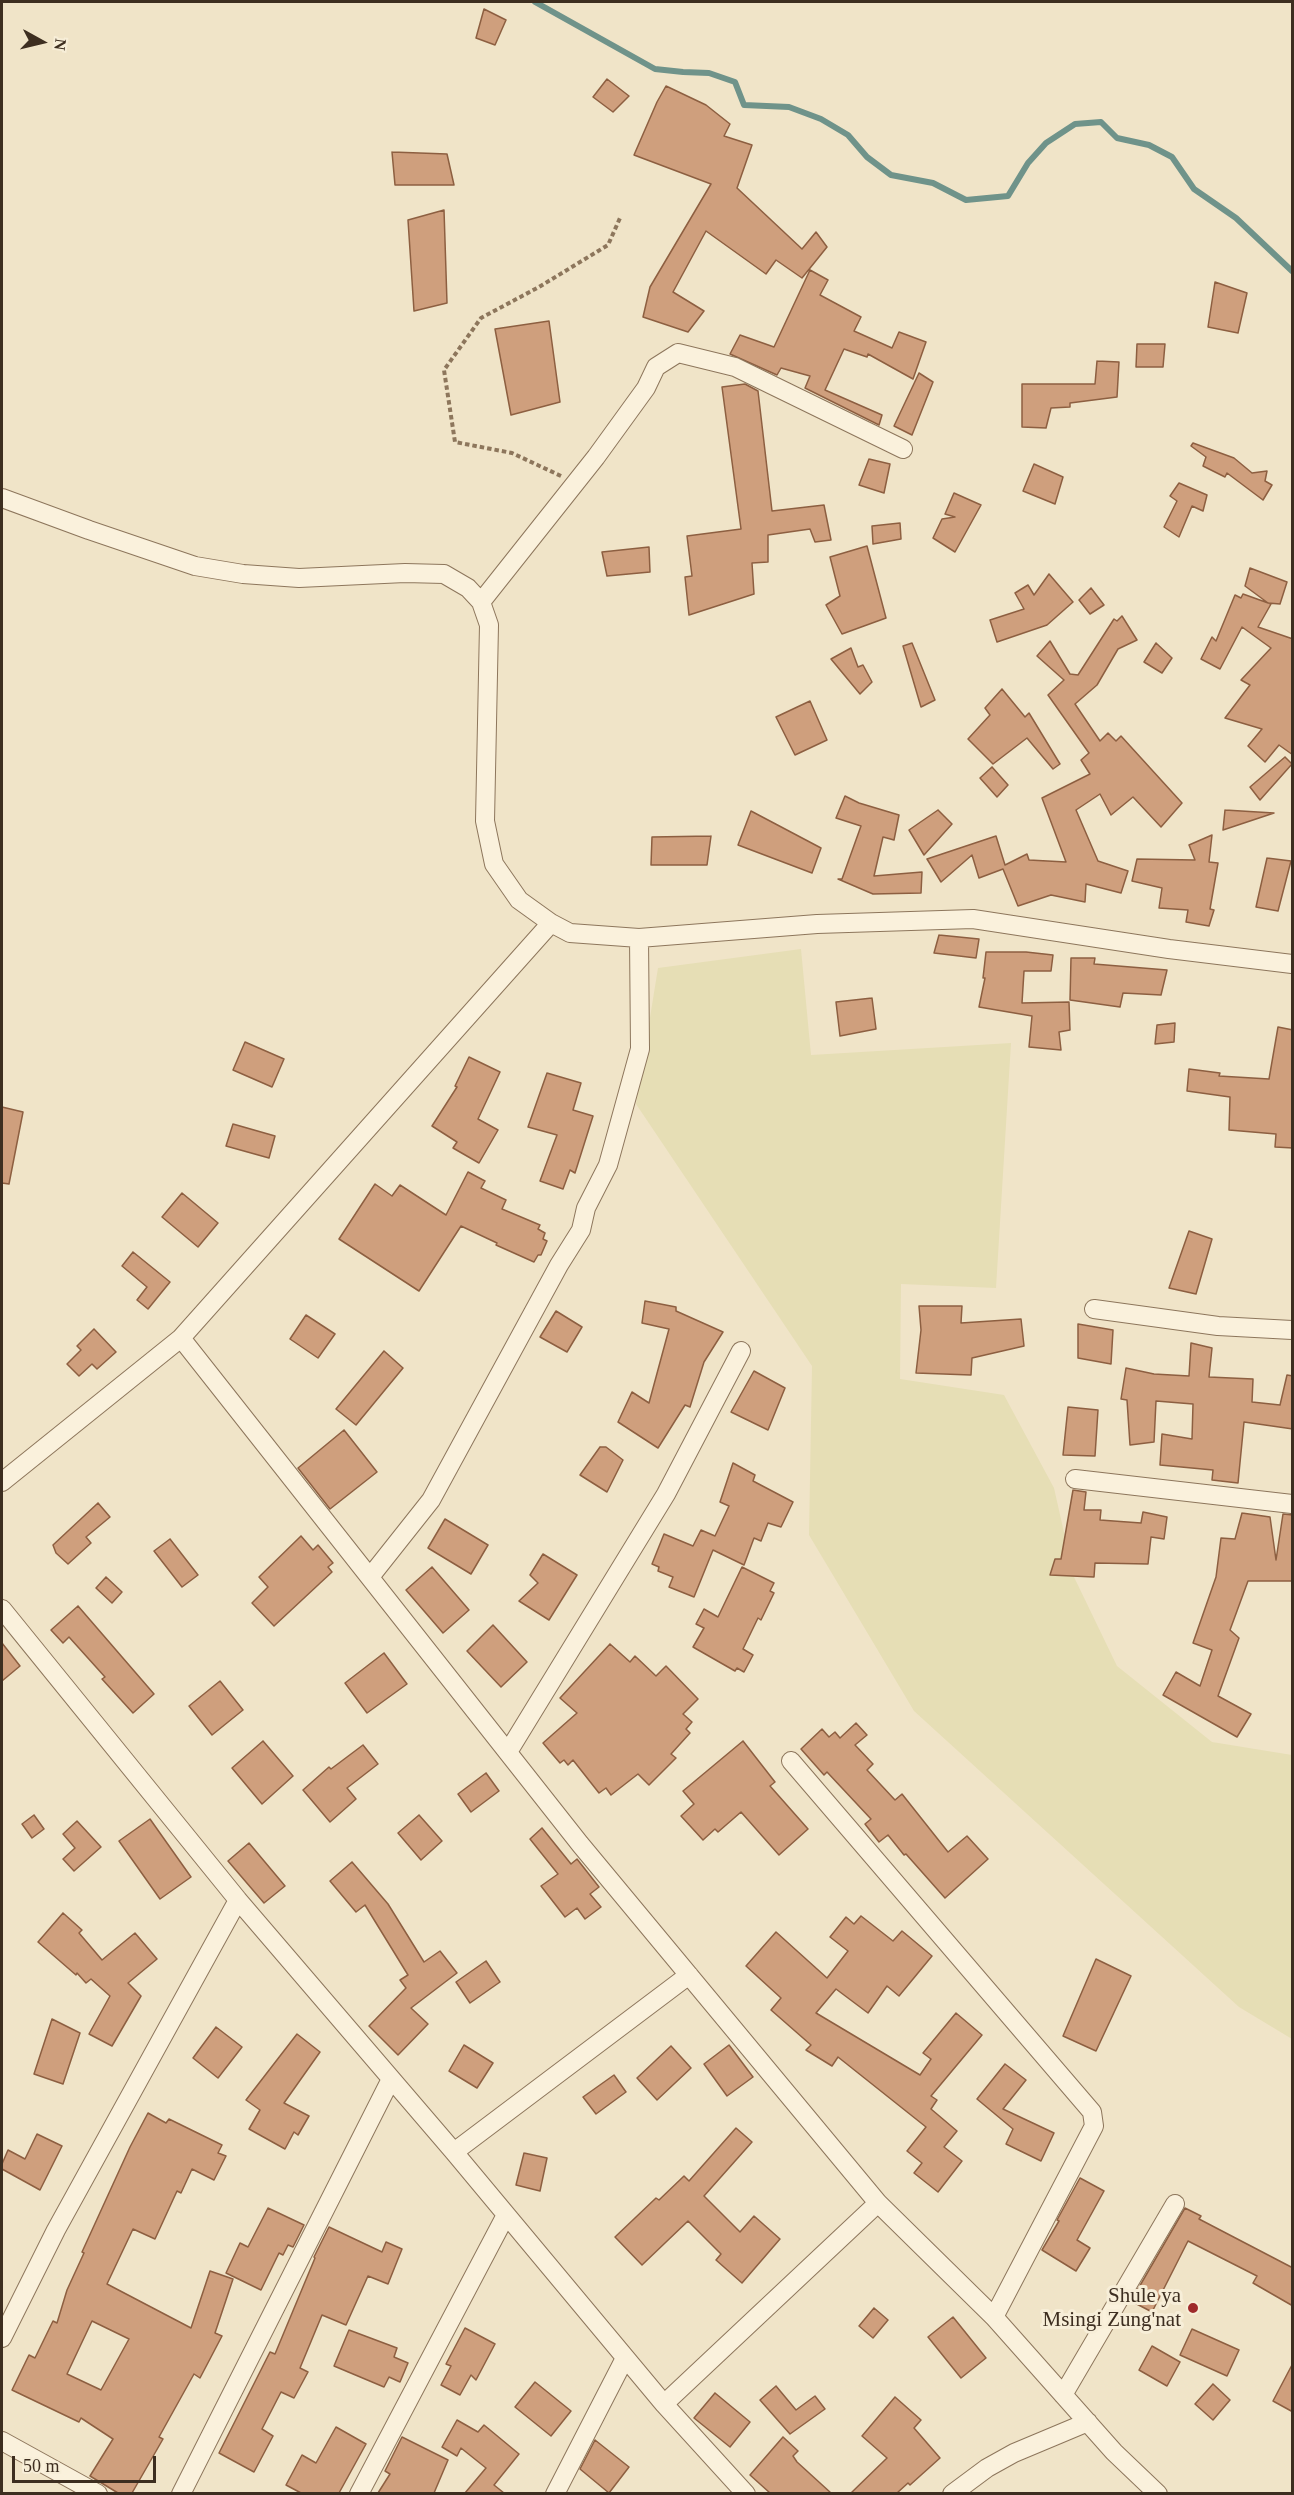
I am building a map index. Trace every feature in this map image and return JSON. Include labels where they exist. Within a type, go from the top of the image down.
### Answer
[{"type":"street","points":[[481,602],[646,388],[656,367],[678,353],[735,367],[903,449]]},
{"type":"street","points":[[2,498],[195,566],[243,574],[299,578],[405,573],[444,574],[468,588],[481,602],[489,625],[485,821],[494,864],[519,900],[551,923],[570,933],[639,938],[817,924],[973,919],[1170,949],[1293,964]]},
{"type":"street","points":[[2,1482],[181,1338],[551,923]]},
{"type":"street","points":[[370,1577],[431,1500],[581,1230],[586,1208],[608,1165],[640,1049],[639,938]]},
{"type":"street","points":[[1094,1309],[1218,1326],[1293,1330]]},
{"type":"street","points":[[181,1338],[508,1752],[878,2204],[994,2317],[1063,2396],[1158,2493]]},
{"type":"street","points":[[508,1752],[666,1494],[741,1351]]},
{"type":"street","points":[[1075,1479],[1293,1504]]},
{"type":"street","points":[[2,1609],[238,1900],[454,2152],[664,2404],[746,2493]]},
{"type":"street","points":[[791,1761],[1092,2112],[1094,2126],[994,2317]]},
{"type":"street","points":[[2,2338],[56,2230],[238,1900]]},
{"type":"street","points":[[454,2152],[689,1975]]},
{"type":"street","points":[[181,2493],[391,2079]]},
{"type":"street","points":[[664,2404],[878,2204]]},
{"type":"street","points":[[1063,2396],[1175,2204]]},
{"type":"street","points":[[359,2493],[506,2215]]},
{"type":"street","points":[[555,2493],[625,2358]]},
{"type":"street","points":[[952,2493],[987,2468],[1014,2453],[1088,2422]]},
{"type":"street","points":[[2,2440],[98,2493]]},
{"type":"path","points":[[575,483],[512,453],[455,442],[444,370],[481,318],[539,287],[608,245],[620,218]]},
{"type":"shaded area","points":[[801,949],[811,1055],[1011,1043],[996,1288],[901,1284],[900,1379],[1004,1395],[1054,1488],[1074,1577],[1117,1666],[1212,1742],[1292,1755],[1292,2039],[1239,2007],[914,1711],[809,1535],[812,1366],[636,1104],[658,968]]},
{"type":"building","points":[[484,9],[506,20],[495,45],[476,38]]},
{"type":"building","points":[[607,79],[629,96],[613,112],[593,97]]},
{"type":"building","points":[[666,86],[706,105],[730,124],[724,136],[752,145],[737,188],[802,249],[816,232],[827,247],[802,278],[776,260],[766,274],[706,231],[673,292],[704,311],[688,332],[643,317],[650,287],[711,184],[634,155]]},
{"type":"building","points":[[392,152],[447,154],[454,185],[395,185]]},
{"type":"building","points":[[444,210],[447,303],[414,311],[408,220]]},
{"type":"building","points":[[810,270],[828,280],[820,295],[861,317],[854,331],[892,348],[899,332],[926,342],[913,379],[868,354],[867,357],[844,349],[825,390],[882,415],[879,425],[805,388],[810,376],[781,368],[777,375],[730,354],[740,335],[774,347]]},
{"type":"building","points":[[1215,282],[1247,293],[1238,333],[1208,327]]},
{"type":"building","points":[[549,321],[560,402],[511,415],[495,329]]},
{"type":"building","points":[[1137,344],[1165,344],[1163,367],[1136,367]]},
{"type":"building","points":[[1097,361],[1119,362],[1117,397],[1070,403],[1070,407],[1051,408],[1046,428],[1022,427],[1022,384],[1095,384]]},
{"type":"building","points":[[919,373],[933,382],[912,435],[894,426]]},
{"type":"building","points":[[745,384],[758,391],[772,511],[824,505],[831,540],[815,542],[810,529],[768,535],[768,562],[752,563],[754,594],[689,615],[685,577],[692,576],[687,536],[741,529],[722,387]]},
{"type":"building","points":[[1193,443],[1234,458],[1252,473],[1267,471],[1265,481],[1272,485],[1263,500],[1227,473],[1225,477],[1203,466],[1206,457],[1191,446]]},
{"type":"building","points":[[869,459],[890,464],[884,493],[859,485]]},
{"type":"building","points":[[1034,464],[1063,477],[1055,504],[1023,491]]},
{"type":"building","points":[[1179,483],[1207,495],[1203,511],[1192,506],[1179,537],[1164,527],[1177,501],[1170,496]]},
{"type":"building","points":[[954,493],[981,505],[955,552],[933,538],[942,519],[955,517],[945,514]]},
{"type":"building","points":[[900,523],[901,539],[873,544],[872,526]]},
{"type":"building","points":[[867,546],[886,618],[842,634],[826,605],[840,596],[830,557]]},
{"type":"building","points":[[649,547],[650,572],[607,576],[602,552]]},
{"type":"building","points":[[1250,568],[1287,582],[1280,604],[1268,603],[1245,586]]},
{"type":"building","points":[[1049,574],[1073,602],[1047,625],[997,642],[990,620],[1024,609],[1015,593],[1028,585],[1034,595]]},
{"type":"building","points":[[1091,588],[1104,605],[1090,614],[1079,600]]},
{"type":"building","points":[[1243,594],[1271,604],[1258,627],[1293,639],[1293,755],[1279,745],[1265,762],[1248,746],[1262,729],[1225,718],[1250,685],[1241,680],[1271,648],[1242,627],[1220,669],[1201,659],[1212,637],[1216,641],[1235,595],[1241,598]]},
{"type":"building","points":[[1122,616],[1137,640],[1118,649],[1097,685],[1075,704],[1100,741],[1108,733],[1116,741],[1121,736],[1182,803],[1161,827],[1133,797],[1111,815],[1100,794],[1076,810],[1098,861],[1128,871],[1121,893],[1086,884],[1085,902],[1051,895],[1018,906],[1003,869],[979,878],[972,855],[941,882],[927,859],[996,836],[1005,865],[1027,854],[1029,860],[1066,862],[1042,798],[1090,774],[1081,760],[1089,753],[1048,695],[1064,680],[1037,656],[1050,641],[1070,674],[1078,675],[1114,619],[1117,621]]},
{"type":"building","points":[[912,643],[935,700],[921,707],[903,646]]},
{"type":"building","points":[[1156,643],[1172,658],[1162,673],[1144,662]]},
{"type":"building","points":[[851,648],[858,667],[863,665],[872,682],[860,694],[831,659]]},
{"type":"building","points":[[1002,689],[1025,717],[1029,713],[1060,764],[1053,769],[1027,738],[993,764],[968,739],[990,715],[985,708]]},
{"type":"building","points":[[810,701],[827,740],[795,755],[776,717]]},
{"type":"building","points":[[1285,757],[1292,764],[1260,800],[1250,787]]},
{"type":"building","points":[[992,767],[1008,785],[997,797],[980,778]]},
{"type":"building","points":[[845,796],[859,803],[899,815],[894,840],[883,837],[874,876],[922,872],[921,893],[873,894],[838,879],[842,879],[861,826],[836,818]]},
{"type":"building","points":[[938,810],[952,824],[924,855],[909,830]]},
{"type":"building","points":[[1225,810],[1274,813],[1223,830]]},
{"type":"building","points":[[751,811],[821,848],[812,873],[738,845]]},
{"type":"building","points":[[1212,835],[1209,862],[1218,863],[1210,909],[1214,910],[1209,926],[1186,922],[1188,910],[1159,908],[1162,888],[1132,881],[1137,859],[1195,860],[1189,845]]},
{"type":"building","points":[[711,836],[707,865],[651,865],[652,837]]},
{"type":"building","points":[[1267,858],[1291,861],[1278,911],[1256,907]]},
{"type":"building","points":[[939,935],[979,939],[976,958],[934,953]]},
{"type":"building","points":[[986,952],[1053,955],[1051,971],[1024,971],[1022,1003],[1069,1002],[1070,1030],[1059,1032],[1061,1050],[1029,1047],[1032,1016],[979,1007],[985,978],[983,978]]},
{"type":"building","points":[[1071,958],[1095,958],[1094,964],[1167,970],[1161,995],[1123,993],[1120,1007],[1070,1000]]},
{"type":"building","points":[[872,998],[876,1029],[840,1036],[836,1002]]},
{"type":"building","points":[[1175,1023],[1174,1042],[1155,1044],[1157,1025]]},
{"type":"building","points":[[1278,1027],[1293,1030],[1293,1148],[1275,1147],[1276,1134],[1229,1130],[1230,1097],[1187,1091],[1189,1069],[1220,1073],[1219,1076],[1269,1079]]},
{"type":"building","points":[[245,1042],[284,1059],[272,1087],[233,1070]]},
{"type":"building","points":[[469,1057],[500,1072],[478,1119],[498,1130],[479,1163],[453,1148],[457,1142],[432,1126],[457,1087],[455,1086]]},
{"type":"building","points":[[547,1073],[581,1083],[573,1110],[593,1116],[575,1173],[570,1170],[563,1189],[540,1181],[557,1135],[528,1127]]},
{"type":"building","points":[[2,1107],[23,1112],[9,1184],[2,1183]]},
{"type":"building","points":[[233,1124],[275,1136],[269,1158],[226,1146]]},
{"type":"building","points":[[468,1172],[485,1181],[481,1188],[506,1200],[502,1209],[540,1225],[538,1229],[545,1233],[543,1239],[547,1241],[541,1255],[538,1255],[534,1262],[461,1226],[419,1291],[339,1239],[375,1184],[392,1196],[400,1185],[446,1215]]},
{"type":"building","points":[[182,1193],[218,1223],[198,1247],[162,1217]]},
{"type":"building","points":[[1189,1231],[1212,1239],[1196,1294],[1169,1288]]},
{"type":"building","points":[[133,1252],[170,1282],[148,1309],[137,1300],[147,1287],[122,1266]]},
{"type":"building","points":[[645,1301],[676,1307],[676,1311],[723,1332],[704,1362],[690,1407],[685,1405],[658,1448],[618,1422],[632,1392],[649,1403],[669,1329],[642,1323]]},
{"type":"building","points":[[919,1306],[962,1306],[961,1323],[1021,1319],[1024,1346],[972,1358],[971,1375],[916,1373],[921,1330]]},
{"type":"building","points":[[556,1311],[582,1327],[567,1352],[540,1337]]},
{"type":"building","points":[[306,1315],[335,1334],[318,1358],[290,1339]]},
{"type":"building","points":[[1078,1324],[1113,1330],[1111,1364],[1078,1358]]},
{"type":"building","points":[[94,1329],[116,1352],[97,1369],[92,1364],[79,1376],[67,1364],[81,1350],[77,1346]]},
{"type":"building","points":[[1191,1343],[1212,1348],[1209,1377],[1253,1379],[1252,1402],[1280,1405],[1287,1375],[1293,1376],[1293,1429],[1244,1422],[1238,1483],[1212,1480],[1213,1470],[1160,1465],[1162,1434],[1192,1439],[1193,1404],[1156,1401],[1154,1442],[1130,1445],[1127,1400],[1121,1399],[1126,1368],[1154,1374],[1189,1376]]},
{"type":"building","points":[[384,1351],[403,1368],[356,1425],[336,1409]]},
{"type":"building","points":[[754,1371],[785,1388],[768,1430],[731,1412]]},
{"type":"building","points":[[1068,1407],[1098,1410],[1095,1456],[1063,1455]]},
{"type":"building","points":[[344,1430],[377,1472],[330,1509],[298,1468]]},
{"type":"building","points":[[600,1447],[606,1447],[623,1460],[607,1492],[580,1475]]},
{"type":"building","points":[[733,1463],[755,1475],[753,1481],[793,1502],[781,1527],[768,1523],[761,1541],[754,1538],[744,1565],[713,1550],[694,1597],[669,1587],[673,1577],[658,1571],[659,1567],[652,1564],[664,1534],[693,1546],[701,1530],[715,1536],[729,1506],[720,1502]]},
{"type":"building","points":[[1073,1490],[1086,1492],[1084,1510],[1101,1510],[1100,1520],[1141,1523],[1143,1512],[1167,1517],[1164,1539],[1151,1537],[1148,1564],[1095,1563],[1094,1577],[1050,1575],[1055,1559],[1061,1559]]},
{"type":"building","points":[[98,1503],[110,1517],[86,1537],[91,1543],[68,1564],[56,1553],[53,1545]]},
{"type":"building","points":[[1242,1513],[1270,1517],[1276,1560],[1283,1514],[1293,1515],[1293,1581],[1248,1581],[1230,1630],[1239,1638],[1218,1696],[1251,1714],[1237,1737],[1163,1695],[1176,1672],[1200,1686],[1212,1650],[1193,1643],[1216,1577],[1221,1538],[1235,1539]]},
{"type":"building","points":[[445,1519],[488,1545],[471,1574],[428,1548]]},
{"type":"building","points":[[301,1536],[313,1550],[318,1545],[333,1563],[328,1567],[332,1572],[274,1626],[252,1603],[268,1587],[259,1577]]},
{"type":"building","points":[[170,1539],[198,1575],[182,1587],[154,1551]]},
{"type":"building","points":[[543,1554],[577,1575],[549,1620],[519,1601],[538,1583],[530,1575]]},
{"type":"building","points":[[432,1567],[469,1610],[443,1633],[406,1590]]},
{"type":"building","points":[[742,1567],[774,1583],[770,1591],[774,1593],[761,1620],[758,1618],[743,1649],[753,1655],[744,1672],[737,1668],[735,1671],[693,1647],[704,1628],[696,1624],[704,1609],[718,1617]]},
{"type":"building","points":[[106,1577],[122,1592],[112,1603],[96,1588]]},
{"type":"building","points":[[78,1606],[154,1694],[133,1713],[102,1679],[105,1677],[69,1637],[63,1643],[51,1630]]},
{"type":"building","points":[[493,1625],[527,1662],[501,1687],[467,1651]]},
{"type":"building","points":[[2,1643],[20,1666],[2,1681]]},
{"type":"building","points":[[610,1644],[630,1662],[635,1656],[656,1676],[666,1666],[698,1699],[683,1714],[692,1722],[686,1729],[690,1733],[671,1754],[676,1758],[649,1785],[638,1774],[611,1795],[606,1788],[599,1793],[573,1760],[568,1765],[564,1760],[560,1763],[543,1743],[577,1713],[560,1698]]},
{"type":"building","points":[[384,1653],[407,1684],[367,1713],[345,1683]]},
{"type":"building","points":[[220,1681],[243,1710],[212,1735],[189,1706]]},
{"type":"building","points":[[856,1723],[867,1735],[855,1745],[873,1764],[867,1770],[895,1800],[902,1794],[948,1852],[967,1836],[988,1859],[945,1898],[888,1835],[879,1842],[865,1824],[871,1819],[827,1772],[824,1775],[801,1749],[822,1729],[829,1737],[835,1732],[840,1738]]},
{"type":"building","points":[[263,1741],[293,1776],[262,1804],[232,1768]]},
{"type":"building","points":[[743,1741],[775,1782],[770,1786],[808,1829],[779,1855],[741,1812],[718,1832],[715,1829],[703,1840],[681,1816],[694,1804],[683,1791]]},
{"type":"building","points":[[363,1745],[378,1764],[347,1788],[356,1799],[330,1822],[303,1790],[329,1767],[331,1769]]},
{"type":"building","points":[[486,1773],[499,1791],[471,1812],[458,1794]]},
{"type":"building","points":[[34,1815],[44,1829],[32,1838],[22,1824]]},
{"type":"building","points":[[419,1815],[442,1841],[421,1860],[398,1833]]},
{"type":"building","points":[[150,1819],[191,1877],[160,1899],[119,1841]]},
{"type":"building","points":[[77,1821],[101,1847],[74,1871],[63,1859],[75,1848],[63,1834]]},
{"type":"building","points":[[542,1828],[571,1864],[577,1859],[599,1887],[590,1894],[601,1907],[585,1919],[577,1908],[565,1917],[541,1886],[558,1874],[530,1839]]},
{"type":"building","points":[[249,1843],[285,1886],[264,1903],[228,1861]]},
{"type":"building","points":[[352,1862],[388,1904],[424,1962],[440,1951],[457,1973],[411,2008],[428,2024],[398,2055],[369,2026],[406,1988],[400,1980],[408,1975],[365,1905],[356,1912],[330,1881]]},
{"type":"building","points":[[63,1913],[82,1930],[79,1933],[102,1960],[135,1933],[157,1959],[128,1983],[141,1996],[112,2046],[89,2034],[110,1996],[91,1979],[86,1983],[38,1942]]},
{"type":"building","points":[[861,1916],[893,1941],[902,1931],[932,1956],[899,1996],[887,1986],[868,2013],[836,1989],[816,2013],[920,2075],[931,2059],[923,2053],[956,2013],[982,2035],[931,2096],[937,2100],[931,2109],[957,2131],[944,2147],[962,2161],[938,2192],[914,2173],[922,2163],[907,2151],[926,2127],[838,2057],[832,2066],[806,2050],[811,2045],[771,2010],[781,1998],[746,1966],[776,1932],[827,1978],[848,1951],[830,1937],[846,1917],[854,1924]]},
{"type":"building","points":[[1096,1959],[1131,1976],[1096,2051],[1063,2036]]},
{"type":"building","points":[[486,1961],[500,1982],[470,2003],[456,1982]]},
{"type":"building","points":[[52,2019],[80,2033],[63,2084],[34,2074]]},
{"type":"building","points":[[216,2027],[242,2047],[218,2078],[193,2058]]},
{"type":"building","points":[[297,2034],[320,2052],[284,2103],[309,2116],[298,2135],[294,2132],[285,2149],[249,2129],[260,2110],[246,2100]]},
{"type":"building","points":[[464,2045],[493,2063],[477,2088],[449,2071]]},
{"type":"building","points":[[729,2045],[753,2077],[727,2096],[704,2064]]},
{"type":"building","points":[[671,2046],[691,2068],[657,2100],[637,2078]]},
{"type":"building","points":[[1005,2064],[1026,2080],[1003,2109],[1054,2133],[1041,2161],[1006,2144],[1013,2129],[977,2099]]},
{"type":"building","points":[[614,2075],[626,2092],[596,2114],[583,2097]]},
{"type":"building","points":[[148,2113],[166,2123],[169,2119],[222,2145],[218,2153],[226,2156],[214,2180],[192,2169],[181,2193],[177,2191],[155,2239],[133,2229],[107,2284],[191,2328],[210,2271],[233,2279],[215,2333],[222,2336],[200,2378],[194,2374],[159,2437],[163,2439],[132,2493],[118,2493],[90,2476],[113,2439],[81,2418],[79,2422],[12,2390],[29,2355],[35,2358],[53,2321],[57,2323],[67,2290],[84,2253],[82,2252]],"holes":[[[92,2321],[129,2339],[101,2390],[67,2374]]]},
{"type":"building","points":[[736,2128],[752,2142],[704,2196],[740,2232],[754,2216],[780,2239],[742,2283],[716,2260],[721,2254],[688,2221],[642,2265],[615,2237],[656,2198],[659,2200],[684,2176],[689,2181]]},
{"type":"building","points":[[37,2134],[62,2146],[40,2190],[2,2169],[8,2150],[25,2159]]},
{"type":"building","points":[[524,2153],[547,2158],[540,2191],[516,2185]]},
{"type":"building","points":[[1080,2178],[1104,2191],[1077,2240],[1090,2248],[1076,2271],[1042,2250]]},
{"type":"building","points":[[268,2208],[304,2225],[293,2247],[288,2245],[283,2255],[279,2253],[261,2290],[226,2273],[240,2243],[248,2247]]},
{"type":"building","points":[[1185,2208],[1201,2216],[1199,2219],[1293,2268],[1293,2306],[1253,2283],[1257,2276],[1188,2241],[1152,2312],[1131,2301]]},
{"type":"building","points":[[329,2227],[382,2252],[386,2242],[402,2249],[388,2284],[368,2276],[346,2325],[322,2315],[300,2368],[308,2372],[294,2398],[281,2392],[262,2429],[273,2436],[254,2472],[219,2453],[270,2352],[275,2354],[314,2257]]},
{"type":"building","points":[[874,2308],[888,2320],[873,2338],[859,2326]]},
{"type":"building","points":[[953,2317],[986,2358],[961,2378],[928,2337]]},
{"type":"building","points":[[465,2328],[495,2344],[476,2380],[471,2375],[460,2395],[441,2385],[451,2366],[446,2364]]},
{"type":"building","points":[[1192,2329],[1239,2350],[1227,2376],[1180,2355]]},
{"type":"building","points":[[349,2330],[397,2348],[394,2357],[408,2363],[400,2382],[389,2377],[384,2387],[334,2366]]},
{"type":"building","points":[[1152,2346],[1180,2362],[1167,2386],[1139,2370]]},
{"type":"building","points":[[1293,2363],[1293,2412],[1273,2401]]},
{"type":"building","points":[[535,2382],[571,2411],[551,2436],[515,2407]]},
{"type":"building","points":[[1213,2384],[1230,2400],[1213,2420],[1195,2404]]},
{"type":"building","points":[[776,2386],[796,2410],[815,2396],[825,2409],[790,2434],[760,2400]]},
{"type":"building","points":[[715,2393],[750,2422],[730,2447],[694,2418]]},
{"type":"building","points":[[895,2397],[921,2420],[914,2428],[940,2458],[910,2485],[908,2483],[897,2493],[851,2493],[887,2458],[862,2436]]},
{"type":"building","points":[[457,2420],[478,2432],[484,2425],[519,2454],[494,2485],[504,2493],[465,2493],[486,2468],[461,2448],[457,2456],[442,2447]]},
{"type":"building","points":[[336,2427],[366,2444],[339,2493],[301,2493],[286,2485],[302,2455],[316,2463]]},
{"type":"building","points":[[402,2437],[448,2460],[434,2493],[378,2493],[390,2474],[385,2471]]},
{"type":"building","points":[[783,2437],[798,2451],[793,2456],[797,2462],[831,2493],[770,2493],[750,2475]]},
{"type":"building","points":[[595,2440],[629,2467],[609,2493],[580,2469]]},
{"type":"waterway","points":[[535,2],[655,69],[709,73],[735,82],[744,105],[789,107],[821,119],[848,135],[867,157],[891,175],[933,183],[966,200],[1008,196],[1028,163],[1046,143],[1075,124],[1101,122],[1117,138],[1149,145],[1172,157],[1194,189],[1236,218],[1292,271]]},
{"type":"place","name":"Shule ya Msingi Zung'nat","points":[[1193,2308]]}]
